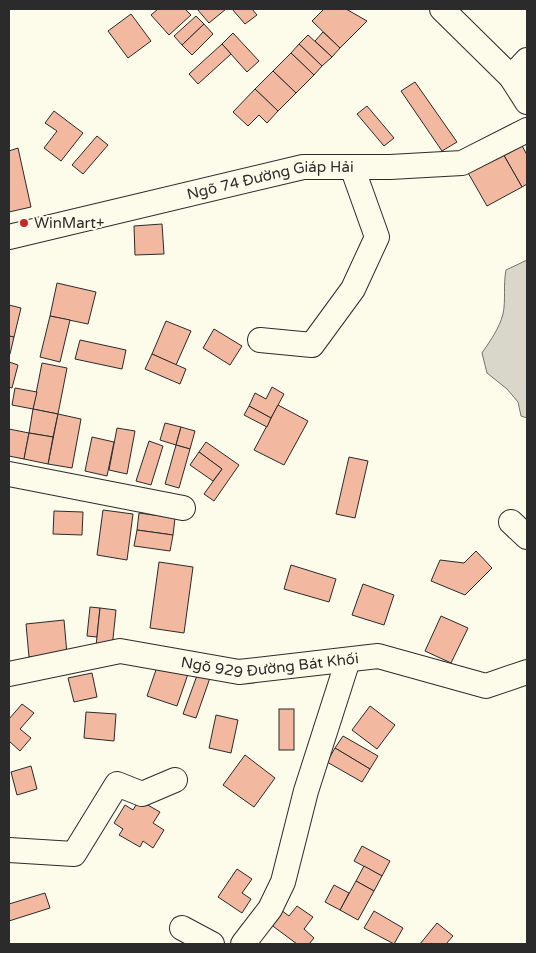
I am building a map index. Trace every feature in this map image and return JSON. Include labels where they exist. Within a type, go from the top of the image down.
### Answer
[{"type":"street","points":[[442,9],[511,77],[527,102]]},
{"type":"street","points":[[511,77],[527,60]]},
{"type":"street","name":"Ngõ 74 Đường Giáp Hải","points":[[9,237],[303,167],[390,167],[462,163],[527,130]]},
{"type":"street","points":[[260,340],[312,344],[353,289],[377,237],[352,167]]},
{"type":"street","points":[[9,474],[183,508]]},
{"type":"street","name":"Ngõ 929 Đường Bát Khối","points":[[9,674],[120,651],[239,672],[378,656],[486,686],[527,672]]},
{"type":"street","points":[[243,944],[270,909],[283,882],[306,791],[348,660]]},
{"type":"street","points":[[9,850],[74,854],[118,784],[142,794],[174,780]]},
{"type":"street","points":[[182,928],[212,944]]},
{"type":"shaded area","points":[[527,260],[527,418],[521,416],[518,402],[507,389],[487,373],[482,353],[497,330],[503,314],[506,270]]},
{"type":"building","points":[[158,9],[185,9],[191,15],[169,35],[151,15]]},
{"type":"building","points":[[197,9],[226,9],[209,23]]},
{"type":"building","points":[[232,9],[252,9],[257,15],[245,24]]},
{"type":"building","points":[[324,9],[346,9],[367,21],[340,48],[312,21]]},
{"type":"building","points":[[131,14],[151,41],[128,58],[108,31]]},
{"type":"building","points":[[196,16],[204,24],[182,45],[174,36]]},
{"type":"building","points":[[204,24],[213,34],[192,55],[182,45]]},
{"type":"building","points":[[323,32],[340,48],[332,57],[315,41]]},
{"type":"building","points":[[233,33],[259,61],[247,72],[222,44]]},
{"type":"building","points":[[308,35],[332,57],[322,66],[299,44]]},
{"type":"building","points":[[222,44],[231,54],[198,84],[189,74]]},
{"type":"building","points":[[299,44],[322,66],[314,75],[291,53]]},
{"type":"building","points":[[291,53],[314,75],[296,93],[273,71]]},
{"type":"building","points":[[273,71],[296,93],[278,111],[255,89]]},
{"type":"building","points":[[415,82],[457,142],[442,151],[401,91]]},
{"type":"building","points":[[255,89],[278,111],[267,123],[259,115],[248,126],[233,112]]},
{"type":"building","points":[[367,106],[394,138],[384,146],[357,114]]},
{"type":"building","points":[[54,111],[83,133],[61,161],[44,148],[57,131],[45,123]]},
{"type":"building","points":[[97,136],[108,145],[83,174],[72,165]]},
{"type":"building","points":[[520,142],[527,155],[527,184],[522,187],[502,152]]},
{"type":"building","points":[[18,148],[31,207],[9,212],[9,151]]},
{"type":"building","points":[[502,152],[522,187],[487,206],[467,171]]},
{"type":"building","points":[[162,224],[164,254],[135,255],[134,226]]},
{"type":"building","points":[[57,283],[96,292],[88,324],[50,316]]},
{"type":"building","points":[[9,305],[21,308],[14,337],[9,336]]},
{"type":"building","points":[[50,316],[70,320],[60,362],[40,357]]},
{"type":"building","points":[[166,321],[191,331],[176,365],[152,354]]},
{"type":"building","points":[[214,329],[242,346],[230,365],[203,348]]},
{"type":"building","points":[[9,336],[14,337],[10,354],[9,354]]},
{"type":"building","points":[[80,340],[126,350],[122,369],[75,359]]},
{"type":"building","points":[[152,354],[186,369],[180,384],[145,369]]},
{"type":"building","points":[[9,362],[18,365],[12,388],[9,387]]},
{"type":"building","points":[[42,363],[67,368],[58,414],[33,409]]},
{"type":"building","points":[[272,387],[284,394],[271,418],[249,406],[255,393],[266,399]]},
{"type":"building","points":[[15,388],[37,392],[33,409],[12,405]]},
{"type":"building","points":[[278,405],[308,421],[284,465],[254,450]]},
{"type":"building","points":[[249,406],[271,418],[267,427],[244,415]]},
{"type":"building","points":[[33,409],[58,414],[53,437],[29,433]]},
{"type":"building","points":[[58,414],[81,419],[72,468],[48,464]]},
{"type":"building","points":[[165,423],[181,427],[176,445],[160,440]]},
{"type":"building","points":[[181,427],[195,431],[190,449],[176,445]]},
{"type":"building","points":[[117,428],[135,431],[127,474],[109,470]]},
{"type":"building","points":[[9,429],[29,433],[24,459],[9,456]]},
{"type":"building","points":[[29,433],[53,437],[48,464],[24,459]]},
{"type":"building","points":[[92,437],[114,442],[107,476],[85,471]]},
{"type":"building","points":[[149,441],[163,446],[151,485],[136,481]]},
{"type":"building","points":[[206,442],[239,465],[214,501],[204,494],[222,469],[199,452]]},
{"type":"building","points":[[176,445],[190,449],[179,488],[165,484]]},
{"type":"building","points":[[199,452],[222,469],[213,481],[190,465]]},
{"type":"building","points":[[349,457],[368,461],[355,518],[336,514]]},
{"type":"building","points":[[103,510],[133,514],[127,560],[97,555]]},
{"type":"building","points":[[54,511],[83,512],[82,535],[53,534]]},
{"type":"building","points":[[139,513],[175,518],[173,535],[137,530]]},
{"type":"building","points":[[137,530],[173,535],[170,551],[134,546]]},
{"type":"building","points":[[476,551],[492,568],[465,595],[431,581],[440,560],[464,563]]},
{"type":"building","points":[[159,562],[193,567],[184,633],[150,628]]},
{"type":"building","points":[[291,565],[336,579],[329,602],[284,589]]},
{"type":"building","points":[[363,584],[394,595],[384,625],[352,615]]},
{"type":"building","points":[[90,607],[100,608],[97,637],[87,636]]},
{"type":"building","points":[[100,608],[116,610],[112,648],[96,646]]},
{"type":"building","points":[[441,616],[468,628],[451,663],[425,651]]},
{"type":"building","points":[[64,620],[67,654],[29,657],[26,624]]},
{"type":"building","points":[[158,664],[188,674],[177,706],[147,696]]},
{"type":"building","points":[[199,670],[211,675],[196,718],[183,714]]},
{"type":"building","points":[[92,673],[97,697],[74,702],[68,678]]},
{"type":"building","points":[[22,704],[34,713],[20,729],[31,738],[20,751],[9,741],[9,719]]},
{"type":"building","points":[[370,706],[395,725],[377,749],[352,730]]},
{"type":"building","points":[[279,709],[294,709],[294,750],[279,750]]},
{"type":"building","points":[[86,712],[116,714],[114,741],[84,738]]},
{"type":"building","points":[[216,715],[238,720],[231,753],[209,748]]},
{"type":"building","points":[[343,736],[378,756],[370,769],[335,748]]},
{"type":"building","points":[[335,748],[370,769],[362,782],[327,762]]},
{"type":"building","points":[[245,755],[275,778],[254,807],[223,785]]},
{"type":"building","points":[[31,766],[37,789],[17,795],[11,772]]},
{"type":"building","points":[[139,800],[160,812],[153,823],[164,830],[153,848],[143,841],[140,847],[119,835],[123,829],[114,823],[125,805],[133,810]]},
{"type":"building","points":[[362,846],[390,861],[382,876],[354,861]]},
{"type":"building","points":[[364,866],[382,876],[374,891],[356,881]]},
{"type":"building","points":[[237,869],[252,879],[242,893],[251,899],[242,913],[218,897]]},
{"type":"building","points":[[356,881],[374,891],[358,920],[340,910]]},
{"type":"building","points":[[334,885],[349,893],[340,910],[325,902]]},
{"type":"building","points":[[45,893],[50,908],[9,921],[9,904]]},
{"type":"building","points":[[297,906],[313,917],[304,929],[314,938],[309,944],[297,944],[270,924],[281,910],[289,916]]},
{"type":"building","points":[[374,911],[403,928],[394,944],[364,928]]},
{"type":"building","points":[[437,923],[453,936],[446,944],[420,944]]},
{"type":"place","name":"WinMart+","points":[[24,223]]}]
